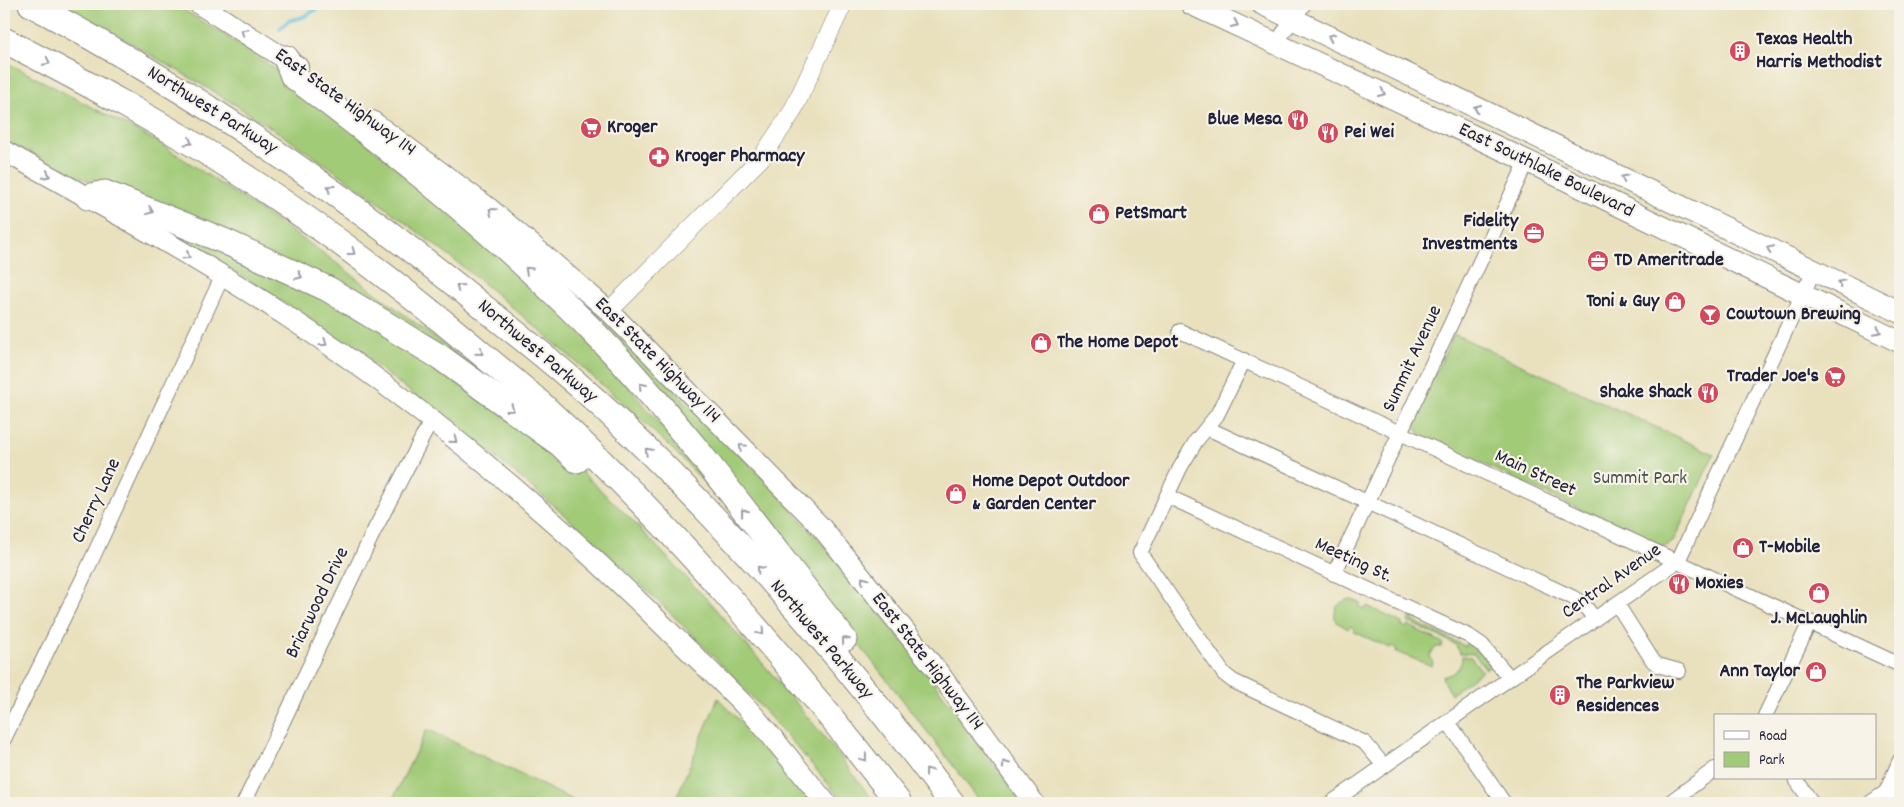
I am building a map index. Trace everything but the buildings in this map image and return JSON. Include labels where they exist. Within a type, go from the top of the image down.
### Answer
[{"type":"highway","name":"Northwest Parkway","points":[[31,4],[180,90],[307,172],[446,276],[573,380],[624,426],[703,507],[811,624],[904,739],[952,803]]},
{"type":"highway","name":"Northwest Parkway","points":[[4,40],[106,94],[238,172],[416,298],[539,402],[615,475],[706,570],[756,626],[899,803]]},
{"type":"highway","points":[[286,58],[293,76],[400,158],[473,219],[545,285],[609,349],[716,475],[899,707],[904,739]]},
{"type":"highway","points":[[88,197],[105,193],[224,241],[328,289],[440,357],[560,444],[678,559],[706,570]]},
{"type":"main road","name":"East State Highway 114","points":[[198,4],[286,58],[488,208],[609,311],[821,527],[939,673],[1034,803]]},
{"type":"main road","name":"East Southlake Boulevard","points":[[1191,4],[1527,161],[1900,342]]},
{"type":"main road","name":"East Southlake Boulevard","points":[[1262,4],[1300,11],[1900,312]]},
{"type":"main road","points":[[4,151],[88,197],[288,317],[431,421],[515,488],[626,587],[748,710],[826,803]]},
{"type":"street","points":[[609,311],[762,157],[792,112],[843,4]]},
{"type":"street","points":[[1276,43],[1300,11]]},
{"type":"street","name":"Summit Avenue","points":[[1334,574],[1527,161]]},
{"type":"street","name":"Central Avenue","points":[[1331,803],[1678,561],[1814,270]]},
{"type":"street","name":"Cherry Lane","points":[[4,739],[86,572],[222,277]]},
{"type":"street","name":"Main Street","points":[[1180,331],[1900,664]]},
{"type":"street","points":[[1244,360],[1225,400],[1187,454],[1140,554],[1224,674],[1233,681],[1365,743],[1384,766]]},
{"type":"street","name":"Briarwood Drive","points":[[244,803],[375,529],[431,421]]},
{"type":"street","points":[[1207,428],[1572,597],[1582,604],[1595,619]]},
{"type":"street","name":"Meeting St.","points":[[1167,496],[1469,636],[1482,645],[1510,678]]},
{"type":"street","points":[[1617,604],[1653,660],[1658,665],[1679,672]]},
{"type":"street","points":[[1767,714],[1810,622]]},
{"type":"street","points":[[1448,722],[1504,803]]},
{"type":"street","points":[[1870,803],[1886,792],[1900,760]]},
{"type":"street","points":[[1669,803],[1714,770]]},
{"type":"street","points":[[1796,780],[1812,803]]},
{"type":"street","points":[[1886,792],[1900,799]]},
{"type":"green space","points":[[60,4],[174,4],[242,46],[301,87],[564,310],[724,500],[721,501],[666,443],[567,354],[501,298],[399,218],[329,167],[265,124],[178,71]]},
{"type":"green space","points":[[4,61],[158,142],[319,250],[476,369],[4,140]]},
{"type":"green space","points":[[179,231],[357,314],[573,464],[631,519],[712,605],[834,749],[875,803],[844,803],[796,746],[694,637],[641,584],[529,485],[471,438],[356,351],[278,299],[177,236]]},
{"type":"green space","points":[[541,264],[592,308],[768,483],[833,556],[915,656],[1022,803],[981,803],[929,733],[820,597]]},
{"type":"green space","name":"Summit Park","points":[[1454,334],[1714,454],[1673,542],[1665,546],[1656,545],[1421,435],[1415,427],[1415,417]]},
{"type":"green space","points":[[1349,599],[1361,603],[1359,606],[1365,609],[1367,606],[1402,623],[1401,625],[1407,628],[1408,625],[1443,643],[1442,647],[1436,647],[1430,656],[1433,663],[1432,666],[1396,652],[1397,649],[1391,646],[1390,648],[1354,632],[1355,629],[1350,626],[1348,629],[1338,623],[1335,618],[1336,608],[1340,603]]},
{"type":"green space","points":[[1411,616],[1414,617],[1413,621],[1465,646],[1467,643],[1476,648],[1489,665],[1492,665],[1486,669],[1474,654],[1460,653],[1455,644],[1408,622]]},
{"type":"green space","points":[[1462,656],[1471,657],[1482,671],[1451,694],[1442,677],[1459,668]]},
{"type":"green space","points":[[718,698],[794,778],[814,803],[674,803]]},
{"type":"green space","points":[[427,729],[579,803],[391,803]]},
{"type":"waterway","points":[[280,29],[288,21],[303,17],[326,4]]},
{"type":"place","name":"Texas Health Harris Methodist","points":[[1740,51]]},
{"type":"place","name":"Blue Mesa","points":[[1298,120]]},
{"type":"place","name":"Kroger","points":[[591,128]]},
{"type":"place","name":"Pei Wei","points":[[1328,133]]},
{"type":"place","name":"Kroger Pharmacy","points":[[659,157]]},
{"type":"place","name":"PetSmart","points":[[1099,214]]},
{"type":"place","name":"Fidelity Investments","points":[[1534,233]]},
{"type":"place","name":"TD Ameritrade","points":[[1598,261]]},
{"type":"place","name":"Toni & Guy","points":[[1675,302]]},
{"type":"place","name":"Cowtown Brewing","points":[[1710,315]]},
{"type":"place","name":"The Home Depot","points":[[1041,343]]},
{"type":"place","name":"Trader Joe's","points":[[1835,377]]},
{"type":"place","name":"Shake Shack","points":[[1708,393]]},
{"type":"place","name":"Home Depot Outdoor & Garden Center","points":[[956,494]]},
{"type":"place","name":"T-Mobile","points":[[1743,548]]},
{"type":"place","name":"Moxies","points":[[1679,584]]},
{"type":"place","name":"J. McLaughlin","points":[[1819,593]]},
{"type":"place","name":"Ann Taylor","points":[[1816,672]]},
{"type":"place","name":"The Parkview Residences","points":[[1560,695]]}]
